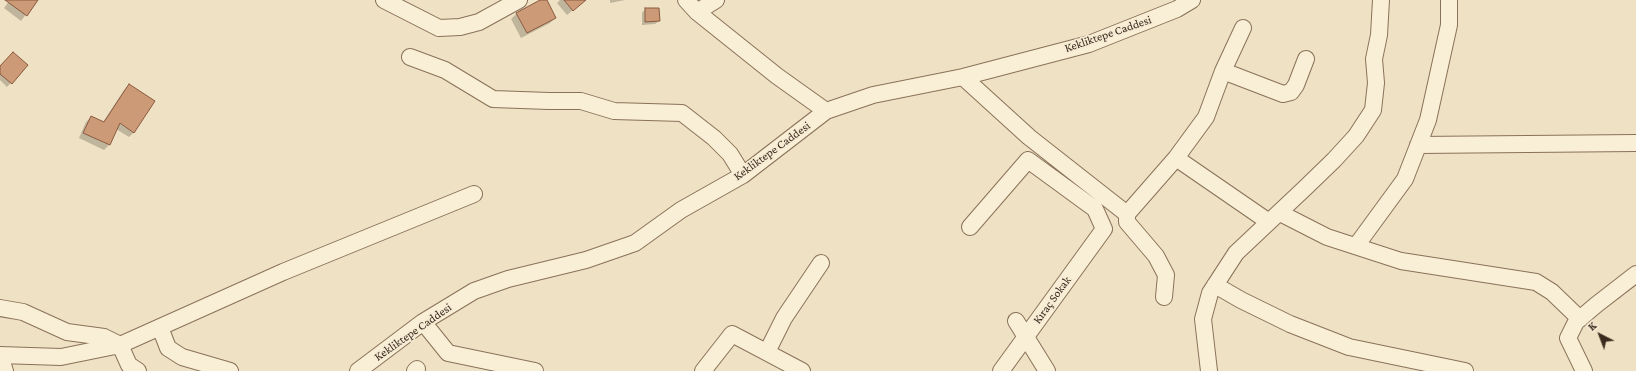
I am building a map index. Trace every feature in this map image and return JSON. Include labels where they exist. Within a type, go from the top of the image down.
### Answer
[{"type":"street","points":[[384,0],[438,28],[460,27],[479,22],[519,0]]},
{"type":"street","points":[[686,0],[697,12],[777,76],[826,110]]},
{"type":"street","points":[[697,12],[716,0]]},
{"type":"street","name":"Kekliktepe Caddesi","points":[[358,371],[423,322],[474,291],[508,279],[586,260],[635,243],[681,210],[743,175],[826,110],[873,95],[963,77],[1089,44],[1177,9],[1192,0]]},
{"type":"street","points":[[1212,370],[1203,319],[1210,293],[1236,252],[1274,218],[1356,136],[1373,110],[1376,82],[1374,59],[1379,35],[1381,0]]},
{"type":"street","points":[[1356,246],[1404,179],[1428,120],[1449,25],[1449,0]]},
{"type":"street","points":[[1164,297],[1166,275],[1156,256],[1127,222],[1127,214],[1176,158],[1206,117],[1223,71],[1243,28]]},
{"type":"street","points":[[410,57],[445,70],[493,99],[549,102],[581,100],[614,111],[682,113],[714,138],[730,154],[743,175]]},
{"type":"street","points":[[1223,71],[1283,94],[1291,92],[1296,85],[1306,59]]},
{"type":"street","points":[[963,77],[1029,137],[1127,214]]},
{"type":"street","points":[[1418,145],[1636,143]]},
{"type":"street","points":[[1176,158],[1274,218],[1401,261],[1536,282],[1552,292],[1580,319]]},
{"type":"street","name":"Kıraç Sokak","points":[[970,227],[1028,160],[1095,209],[1104,229],[1001,371]]},
{"type":"street","points":[[5,371],[0,356],[62,364],[120,344],[283,272],[474,194]]},
{"type":"street","points":[[767,352],[784,318],[821,263]]},
{"type":"street","points":[[1584,371],[1568,338],[1576,322],[1636,274]]},
{"type":"street","points":[[1215,285],[1241,300],[1290,324],[1349,347],[1466,371]]},
{"type":"street","points":[[0,308],[23,312],[67,332],[104,337],[120,344],[129,365],[138,371]]},
{"type":"street","points":[[1016,321],[1047,371]]},
{"type":"street","points":[[423,322],[448,353],[535,371]]},
{"type":"street","points":[[160,327],[168,348],[182,357],[230,371]]},
{"type":"street","points":[[703,371],[732,334],[802,371]]},
{"type":"building","points":[[5,0],[38,0],[27,16]]},
{"type":"building","points":[[540,0],[547,0],[556,18],[527,33],[516,13]]},
{"type":"building","points":[[564,0],[586,0],[573,11]]},
{"type":"building","points":[[645,8],[659,8],[660,21],[645,22]]},
{"type":"building","points":[[13,52],[28,65],[12,84],[0,74],[0,66]]},
{"type":"building","points":[[129,84],[155,101],[134,133],[120,123],[110,145],[83,133],[91,116],[104,122]]}]
